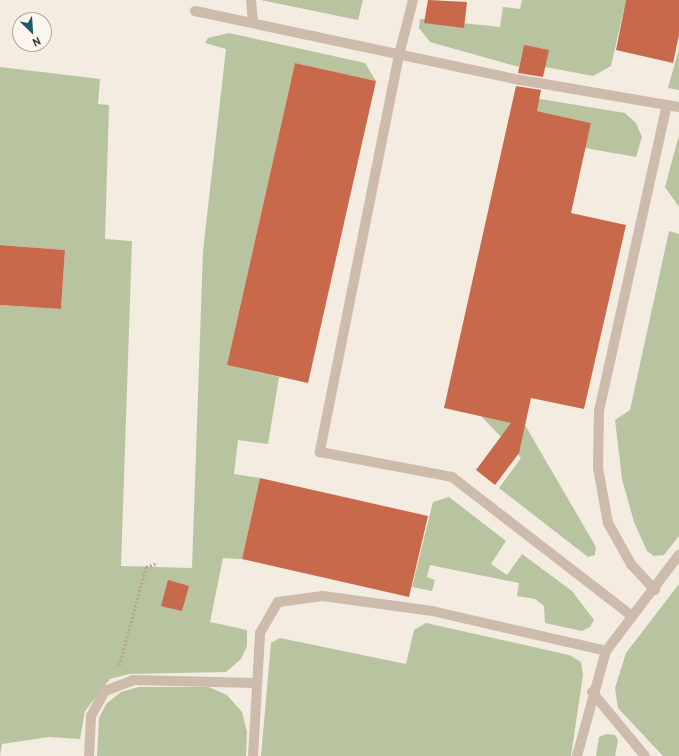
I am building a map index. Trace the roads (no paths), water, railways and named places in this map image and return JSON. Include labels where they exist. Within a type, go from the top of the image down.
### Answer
[{"type":"lane","points":[[251,0],[253,21]]},
{"type":"lane","points":[[413,0],[399,55],[320,452],[452,478],[632,616]]},
{"type":"lane","points":[[195,11],[253,21],[399,55],[679,107]]},
{"type":"lane","points":[[655,590],[631,564],[608,523],[598,468],[598,411],[667,105]]},
{"type":"lane","points":[[577,756],[592,692],[606,651],[632,616],[655,590],[679,555]]},
{"type":"lane","points":[[253,756],[260,633],[278,602],[323,596],[432,611],[606,651]]},
{"type":"lane","points":[[89,756],[91,716],[106,691],[117,686],[133,680],[256,683]]},
{"type":"lane","points":[[592,692],[645,756]]}]
